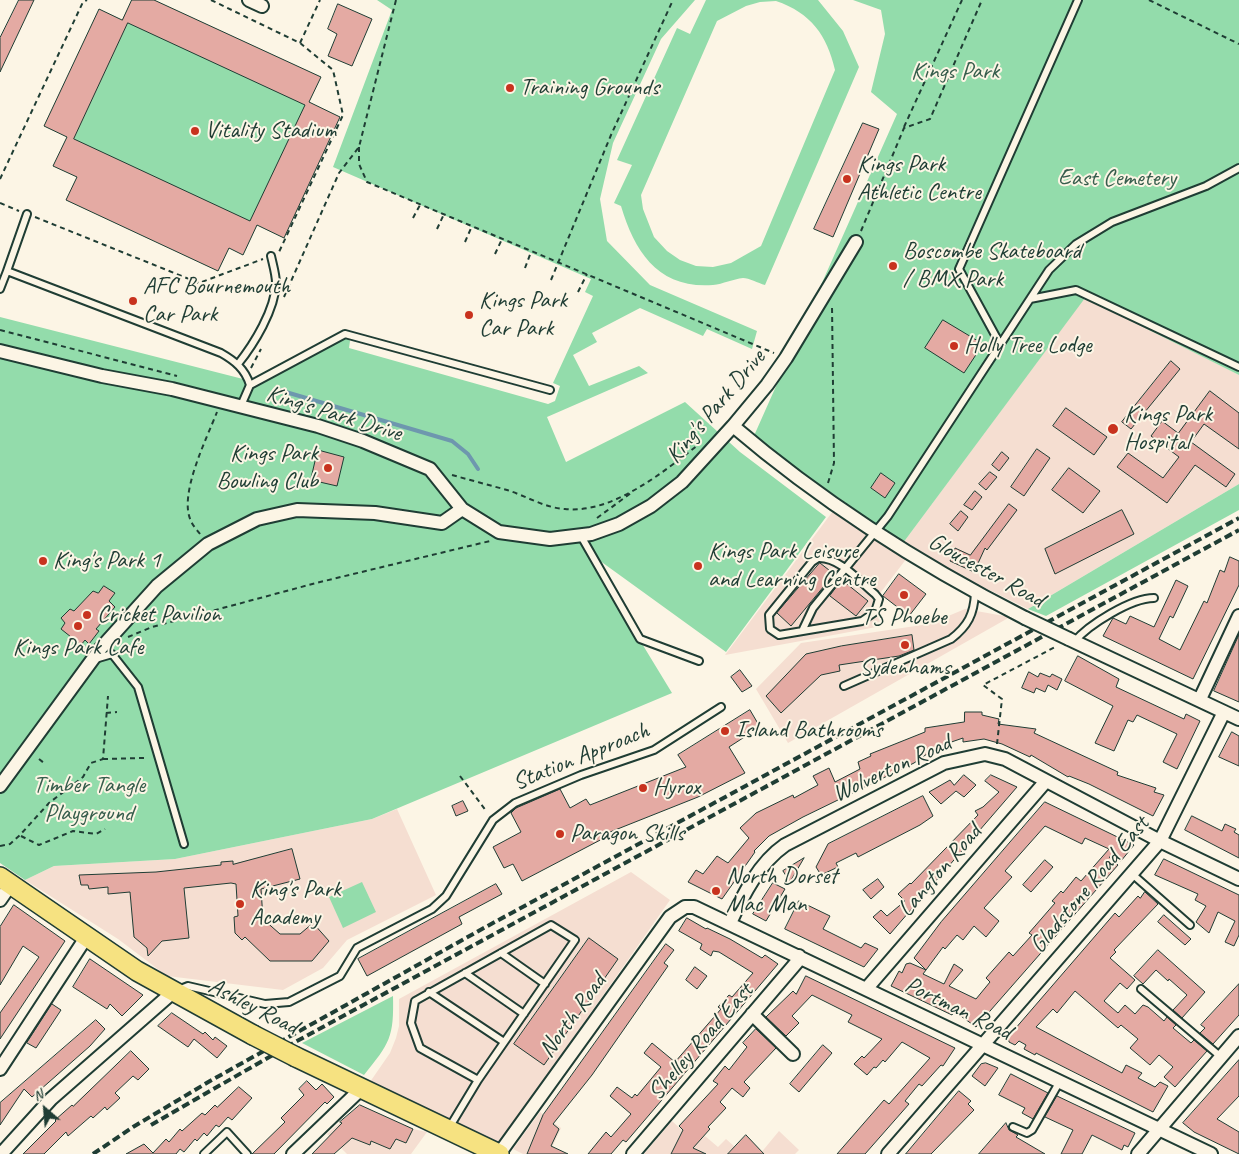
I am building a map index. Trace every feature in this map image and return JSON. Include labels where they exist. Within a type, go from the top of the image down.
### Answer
[{"type":"main road","name":"Ashley Road","points":[[5,880],[172,993],[362,1089],[499,1154]]},
{"type":"street","points":[[249,0],[262,6]]},
{"type":"street","name":"King's Park Drive","points":[[0,350],[102,376],[172,389],[240,408],[318,426],[363,440],[430,469],[462,508],[499,532],[550,539],[581,536],[619,524],[651,506],[682,482],[768,386],[856,242]]},
{"type":"street","name":"Gloucester Road","points":[[733,426],[788,472],[876,533],[975,593],[1071,641],[1200,699],[1239,719]]},
{"type":"street","points":[[0,786],[92,660],[157,586],[208,544],[257,519],[297,510],[375,513],[442,523],[462,508]]},
{"type":"street","points":[[1200,699],[1239,616]]},
{"type":"street","name":"Gladstone Road East","points":[[888,1154],[1160,841],[1224,712]]},
{"type":"street","name":"Wolverton Road","points":[[730,923],[743,896],[768,860],[785,845],[944,763],[985,754],[1005,759],[1160,841],[1239,879]]},
{"type":"street","name":"Langton Road","points":[[867,988],[1046,780]]},
{"type":"street","points":[[0,900],[5,880]]},
{"type":"street","name":"Portman Road","points":[[685,907],[694,907],[730,923],[1210,1154]]},
{"type":"street","name":"North Road","points":[[499,1154],[670,917],[685,907]]},
{"type":"street","points":[[0,1069],[87,936]]},
{"type":"street","name":"Shelley Road East","points":[[633,1154],[797,962],[799,956]]},
{"type":"street","points":[[1,1154],[51,1099],[172,993]]},
{"type":"street","points":[[752,1014],[793,1054]]},
{"type":"street","points":[[1138,1154],[1239,1036]]},
{"type":"street","points":[[293,1154],[362,1089]]},
{"type":"lane","points":[[1000,344],[959,269],[1078,0]]},
{"type":"lane","points":[[803,629],[813,608],[876,533],[1049,270],[1076,244],[1112,222],[1206,186],[1239,168]]},
{"type":"lane","points":[[0,289],[27,214]]},
{"type":"lane","points":[[238,364],[253,345],[275,294],[276,282],[271,256]]},
{"type":"lane","points":[[7,270],[221,353],[238,364],[247,376],[250,385]]},
{"type":"lane","points":[[1030,299],[1076,290],[1239,367]]},
{"type":"lane","points":[[240,408],[250,385],[345,334],[550,390]]},
{"type":"lane","points":[[581,536],[640,639],[699,661]]},
{"type":"lane","points":[[818,558],[824,558],[845,569],[879,599],[875,612],[862,620],[803,629],[779,635],[774,634],[770,629],[769,615],[812,562],[818,558]]},
{"type":"lane","points":[[844,686],[951,639],[963,630],[970,619],[975,593]]},
{"type":"lane","points":[[1071,641],[1084,630],[1142,598],[1154,598]]},
{"type":"lane","points":[[92,660],[112,654],[138,687],[184,844]]},
{"type":"lane","name":"Station Approach","points":[[172,993],[188,986],[265,1004],[289,1002],[340,976],[357,948],[432,909],[446,896],[493,820],[515,803],[581,775],[654,750],[721,707]]},
{"type":"lane","points":[[1131,873],[1190,925]]},
{"type":"lane","points":[[448,1130],[478,1080],[575,940],[551,925],[415,1000],[411,1023],[420,1048],[478,1080]]},
{"type":"lane","points":[[501,953],[545,984]]},
{"type":"lane","points":[[465,973],[524,1014]]},
{"type":"lane","points":[[1141,989],[1221,1056]]},
{"type":"lane","points":[[429,992],[504,1042]]},
{"type":"lane","points":[[1013,1127],[1027,1133],[1032,1130],[1060,1081]]},
{"type":"lane","points":[[204,1154],[227,1132],[247,1154]]},
{"type":"path","points":[[0,179],[83,2],[87,0]]},
{"type":"path","points":[[0,203],[200,283],[278,254],[343,115],[333,70],[300,43],[211,0]]},
{"type":"path","points":[[300,43],[320,0]]},
{"type":"path","points":[[396,0],[359,147],[359,164],[367,182],[786,358]]},
{"type":"path","points":[[551,280],[611,135],[673,0]]},
{"type":"path","points":[[856,242],[900,137],[962,0]]},
{"type":"path","points":[[904,128],[930,119],[982,0]]},
{"type":"path","points":[[1149,0],[1239,44]]},
{"type":"path","points":[[284,297],[339,173],[359,147]]},
{"type":"path","points":[[413,218],[420,204]]},
{"type":"path","points":[[437,229],[444,214]]},
{"type":"path","points":[[465,242],[472,226]]},
{"type":"path","points":[[494,254],[502,239]]},
{"type":"path","points":[[525,268],[532,251]]},
{"type":"path","points":[[578,292],[587,274]]},
{"type":"path","points":[[824,497],[834,463],[833,308],[829,287]]},
{"type":"path","points":[[0,330],[180,377]]},
{"type":"path","points":[[247,376],[265,341]]},
{"type":"path","points":[[208,544],[190,520],[188,498],[194,472],[221,403]]},
{"type":"path","points":[[430,469],[507,490],[563,509],[587,510],[629,494],[667,469],[704,440]]},
{"type":"path","points":[[592,520],[607,512],[651,478]]},
{"type":"path","points":[[126,638],[152,628],[316,583],[517,534]]},
{"type":"path","points":[[995,757],[1002,699],[983,685],[1071,641]]},
{"type":"path","points":[[103,759],[108,696]]},
{"type":"path","points":[[106,713],[117,712]]},
{"type":"path","points":[[0,846],[10,844],[49,803],[83,777],[90,762],[103,759],[144,758]]},
{"type":"path","points":[[39,759],[44,763]]},
{"type":"path","points":[[460,776],[493,820]]},
{"type":"path","points":[[20,835],[39,845],[73,831],[96,834],[105,829]]},
{"type":"shaded area","name":"Kings Park Hospital","points":[[1085,297],[1239,375],[1239,484],[1028,609],[965,578],[903,543]]},
{"type":"shaded area","points":[[833,511],[907,558],[881,592],[882,626],[725,655]]},
{"type":"shaded area","name":"Sydenhams","points":[[965,609],[1010,617],[788,743],[756,689],[801,643],[929,624]]},
{"type":"shaded area","name":"King's Park Academy","points":[[397,809],[436,895],[347,940],[323,968],[283,990],[167,976],[118,939],[25,880],[54,866],[175,859],[372,819]]},
{"type":"shaded area","points":[[631,872],[670,900],[498,1145],[370,1082],[390,1053],[396,1038],[399,1026],[399,999]]},
{"type":"shaded area","points":[[360,1105],[413,1129],[427,1132],[411,1154],[347,1154],[327,1134]]},
{"type":"shaded area","points":[[540,1112],[561,1128],[549,1154],[523,1154],[513,1149]]},
{"type":"shaded area","points":[[672,1121],[696,1143],[705,1136],[718,1147],[726,1139],[743,1154],[644,1154]]},
{"type":"shaded area","points":[[779,1131],[799,1150],[795,1154],[760,1154]]},
{"type":"green space","name":"Vitality Stadium","points":[[132,0],[154,0],[321,77],[309,102],[340,117],[284,238],[257,225],[243,255],[229,248],[218,271],[66,200],[77,177],[53,166],[67,137],[44,126],[99,9],[122,20]]},
{"type":"green space","name":"Timber Tangle Playground","points":[[377,0],[695,0],[661,39],[613,143],[600,199],[607,241],[650,285],[757,331],[752,349],[707,329],[703,336],[640,308],[592,333],[597,342],[573,355],[589,386],[639,366],[648,373],[547,417],[566,462],[685,402],[740,452],[826,517],[726,652],[585,550],[672,693],[372,819],[175,859],[54,866],[25,880],[0,863],[0,317],[243,379],[250,385],[345,334],[350,341],[349,348],[548,404],[555,401],[560,386],[553,383],[593,296],[585,292],[591,279],[333,167],[392,10]]},
{"type":"green space","points":[[706,0],[818,0],[843,31],[859,67],[765,285],[743,278],[713,285],[694,285],[678,281],[664,274],[652,265],[642,253],[634,239],[621,206],[614,203],[632,165],[617,160],[677,28],[690,34]],"holes":[[[776,1],[799,12],[816,27],[832,57],[835,70],[761,246],[731,263],[713,267],[696,266],[680,260],[667,251],[654,237],[643,209],[641,195],[717,21],[746,6],[760,2]]]},
{"type":"green space","name":"East Cemetery","points":[[853,0],[1239,0],[1239,375],[1085,298],[903,543],[753,438],[897,114],[871,92],[885,34],[881,10]]},
{"type":"green space","points":[[1239,484],[1239,510],[1046,616],[1028,609]]},
{"type":"green space","points":[[362,882],[376,912],[343,928],[329,897]]},
{"type":"green space","points":[[393,996],[393,1021],[389,1039],[380,1055],[364,1075],[302,1043]]},
{"type":"building","points":[[19,0],[34,0],[0,72],[0,38]]},
{"type":"building","points":[[132,0],[154,0],[321,77],[309,102],[340,117],[284,238],[257,225],[243,255],[229,248],[218,271],[66,200],[77,177],[53,166],[67,137],[44,126],[99,9],[122,20]],"holes":[[[128,23],[305,105],[250,221],[74,139]]]},
{"type":"building","points":[[338,4],[372,19],[352,66],[328,56],[337,34],[328,29]]},
{"type":"building","name":"Kings Park Athletic Centre","points":[[863,123],[879,129],[833,237],[814,229]]},
{"type":"building","name":"Holly Tree Lodge","points":[[943,320],[983,344],[964,373],[925,348]]},
{"type":"building","points":[[1171,361],[1180,369],[1131,429],[1122,422]]},
{"type":"building","points":[[1210,391],[1239,413],[1239,449],[1204,424],[1191,442],[1235,474],[1226,487],[1195,465],[1167,503],[1117,467],[1128,453],[1163,478],[1179,457],[1151,436],[1162,421],[1178,433]]},
{"type":"building","points":[[1066,408],[1107,437],[1094,455],[1053,426]]},
{"type":"building","points":[[1037,449],[1050,458],[1024,496],[1011,487]]},
{"type":"building","name":"Kings Park Bowling Club","points":[[318,450],[344,457],[337,486],[311,480]]},
{"type":"building","points":[[1002,452],[1009,458],[999,471],[992,465]]},
{"type":"building","points":[[1069,468],[1100,491],[1083,513],[1052,490]]},
{"type":"building","points":[[990,472],[997,477],[986,490],[979,484]]},
{"type":"building","points":[[881,473],[895,483],[885,498],[871,488]]},
{"type":"building","points":[[975,491],[982,497],[972,510],[964,505]]},
{"type":"building","points":[[1009,504],[1017,510],[987,550],[985,548],[974,572],[950,561],[955,548],[970,555]]},
{"type":"building","points":[[1122,510],[1134,534],[1055,574],[1045,549]]},
{"type":"building","points":[[961,511],[968,517],[958,531],[950,524]]},
{"type":"building","points":[[1230,557],[1239,561],[1239,585],[1193,679],[1103,636],[1113,618],[1126,624],[1130,616],[1154,627],[1176,580],[1188,586],[1173,618],[1170,616],[1159,639],[1180,650],[1204,601],[1207,603],[1220,570],[1224,572]]},
{"type":"building","points":[[820,563],[834,574],[791,626],[777,613]]},
{"type":"building","name":"TS Phoebe","points":[[899,574],[926,594],[909,616],[883,596]]},
{"type":"building","points":[[842,580],[868,601],[856,616],[830,596]]},
{"type":"building","name":"Cricket Pavilion","points":[[104,586],[115,593],[109,601],[115,607],[96,629],[99,631],[89,644],[85,640],[81,645],[61,629],[65,623],[61,618],[70,609],[74,611],[93,591],[98,593]]},
{"type":"building","points":[[912,635],[914,650],[899,656],[839,665],[840,671],[821,675],[781,713],[766,696],[806,654],[841,646]]},
{"type":"building","points":[[1239,635],[1239,702],[1214,691]]},
{"type":"building","points":[[1078,656],[1119,679],[1116,687],[1184,719],[1186,714],[1200,721],[1177,769],[1163,762],[1177,734],[1137,715],[1133,722],[1128,720],[1114,751],[1095,743],[1113,706],[1065,681]]},
{"type":"building","points":[[740,670],[752,686],[742,692],[731,677]]},
{"type":"building","points":[[1029,672],[1038,677],[1040,673],[1050,677],[1052,674],[1062,679],[1057,690],[1048,685],[1045,692],[1036,688],[1034,693],[1022,688]]},
{"type":"building","points":[[750,710],[760,727],[729,747],[745,773],[698,797],[605,834],[606,837],[522,881],[513,864],[504,868],[493,847],[521,832],[511,813],[516,808],[560,789],[570,808],[586,799],[590,805],[686,767],[678,755]]},
{"type":"building","points":[[965,712],[982,712],[982,715],[999,719],[998,724],[1036,729],[1034,733],[1118,772],[1117,775],[1156,788],[1154,792],[1164,795],[1153,816],[1089,784],[1068,777],[1031,755],[1030,757],[1002,744],[984,739],[963,742],[963,738],[937,747],[914,763],[803,817],[769,836],[754,851],[722,899],[688,882],[696,870],[703,874],[717,856],[728,863],[749,838],[740,828],[756,813],[793,795],[794,798],[818,785],[813,776],[829,768],[835,782],[860,769],[858,762],[871,756],[870,754],[925,732],[925,728],[964,722]]},
{"type":"building","points":[[1232,732],[1239,736],[1239,766],[1219,757]]},
{"type":"building","points":[[964,775],[976,785],[964,797],[956,791],[941,804],[929,792],[950,780],[954,785]]},
{"type":"building","points":[[991,775],[1017,787],[890,934],[873,917],[881,910],[887,916],[905,901],[898,894],[911,884],[978,815],[975,811],[983,807],[999,792],[985,781]]},
{"type":"building","points":[[923,796],[933,816],[920,825],[858,857],[856,853],[836,863],[838,867],[821,875],[816,867],[828,844]]},
{"type":"building","points":[[463,801],[468,811],[456,816],[452,806]]},
{"type":"building","points":[[1045,802],[1134,845],[1121,861],[1109,857],[1118,865],[976,1027],[954,1011],[952,1015],[891,986],[899,971],[902,973],[906,964],[910,963],[926,970],[914,958],[941,922]],"holes":[[[1045,826],[1082,844],[1085,838],[1109,849],[1081,881],[1076,877],[1063,893],[1061,891],[1052,901],[1055,903],[1029,933],[1032,935],[1013,956],[1009,952],[986,978],[990,982],[976,999],[949,986],[963,970],[954,964],[944,984],[923,974],[943,947],[945,949],[957,935],[963,940],[974,926],[986,937],[999,921],[984,908],[1012,877],[1005,871]]]},
{"type":"building","points":[[1192,816],[1222,831],[1225,824],[1236,829],[1234,832],[1239,835],[1239,858],[1185,830]]},
{"type":"building","points":[[292,849],[300,879],[261,889],[263,919],[280,934],[300,934],[313,923],[329,941],[312,961],[270,961],[245,937],[242,940],[235,933],[234,917],[238,916],[236,884],[231,883],[184,888],[189,938],[162,941],[148,956],[147,948],[134,937],[130,892],[108,894],[108,887],[89,889],[88,885],[81,885],[79,875],[156,872],[221,865],[221,862],[233,861],[233,864]]},
{"type":"building","points":[[804,858],[790,882],[783,871]]},
{"type":"building","points":[[1164,859],[1239,895],[1239,935],[1234,946],[1225,942],[1235,921],[1218,912],[1209,933],[1196,922],[1206,906],[1195,900],[1198,894],[1155,875]]},
{"type":"building","points":[[1045,860],[1053,867],[1031,892],[1023,885]]},
{"type":"building","points":[[878,879],[884,887],[871,899],[863,890]]},
{"type":"building","points":[[773,883],[785,889],[766,921],[753,914]]},
{"type":"building","points":[[496,884],[502,894],[459,917],[462,924],[367,976],[358,959]]},
{"type":"building","points":[[1145,892],[1158,904],[1114,950],[1116,952],[1110,958],[1135,980],[1127,989],[1120,983],[1104,1001],[1118,1013],[1125,1005],[1135,1014],[1143,1005],[1148,1007],[1164,1021],[1167,1017],[1176,1025],[1173,1028],[1191,1043],[1194,1040],[1207,1051],[1175,1087],[1164,1077],[1173,1067],[1159,1055],[1150,1065],[1130,1048],[1138,1039],[1121,1025],[1118,1028],[1075,991],[1057,1013],[1053,1009],[1036,1027],[1122,1073],[1126,1065],[1142,1073],[1138,1078],[1155,1087],[1160,1082],[1168,1086],[1153,1112],[1036,1053],[1035,1055],[1024,1049],[1026,1045],[1019,1041],[1015,1045],[1009,1042],[1008,1037],[1115,913],[1119,917],[1138,896],[1140,898]]},
{"type":"building","points":[[799,901],[830,916],[823,929],[861,948],[865,943],[878,949],[864,967],[785,929]]},
{"type":"building","points":[[14,905],[65,941],[0,1039],[0,1013],[39,957],[23,946],[0,985],[0,927]]},
{"type":"building","points":[[1164,915],[1191,939],[1185,945],[1158,922]]},
{"type":"building","points":[[687,918],[706,929],[730,939],[762,958],[765,955],[778,964],[626,1142],[623,1140],[611,1154],[588,1154],[606,1132],[611,1137],[631,1114],[610,1096],[617,1087],[632,1098],[635,1094],[637,1096],[661,1067],[644,1053],[652,1043],[675,1062],[721,1009],[718,1007],[729,995],[732,997],[753,973],[719,952],[713,951],[711,956],[700,949],[702,944],[679,931]]},
{"type":"building","points":[[589,938],[618,959],[544,1065],[514,1044]]},
{"type":"building","points":[[666,944],[674,950],[664,963],[668,966],[592,1075],[553,1124],[559,1129],[551,1146],[568,1154],[527,1154],[543,1115]]},
{"type":"building","points":[[1158,950],[1205,992],[1182,1018],[1173,1010],[1187,995],[1169,979],[1168,981],[1156,970],[1143,984],[1134,976]]},
{"type":"building","points":[[90,959],[143,995],[122,1016],[110,1004],[107,1009],[73,987]]},
{"type":"building","points":[[695,967],[707,976],[697,989],[686,980]]},
{"type":"building","points":[[806,976],[955,1048],[943,1066],[941,1065],[922,1086],[919,1084],[905,1101],[909,1104],[865,1154],[837,1154],[884,1100],[889,1104],[930,1058],[902,1042],[885,1062],[883,1060],[867,1075],[854,1064],[862,1056],[864,1058],[882,1039],[848,1022],[852,1015],[812,995],[792,1016],[799,1023],[786,1036],[766,1017],[793,991],[796,994]]},
{"type":"building","points":[[1239,984],[1239,1015],[1213,1044],[1200,1033],[1205,1028],[1201,1025]]},
{"type":"building","points":[[52,1004],[61,1010],[36,1048],[27,1043]]},
{"type":"building","points":[[172,1013],[203,1034],[205,1032],[213,1040],[215,1037],[227,1046],[217,1058],[194,1039],[188,1047],[158,1026]]},
{"type":"building","points":[[96,1020],[105,1029],[90,1046],[32,1097],[24,1089],[0,1125],[0,1103]]},
{"type":"building","points":[[756,1029],[776,1048],[744,1082],[750,1088],[743,1097],[732,1088],[720,1102],[726,1108],[708,1127],[710,1129],[693,1148],[706,1154],[671,1154],[683,1130],[679,1126],[718,1084],[713,1081],[725,1066],[729,1070],[747,1047],[743,1043]]},
{"type":"building","points":[[823,1045],[832,1053],[799,1092],[790,1084]]},
{"type":"building","points":[[131,1051],[149,1069],[138,1080],[133,1076],[115,1093],[120,1098],[107,1110],[105,1107],[93,1118],[91,1116],[68,1136],[66,1132],[44,1154],[23,1154],[55,1120],[73,1106]]},
{"type":"building","points":[[1239,1060],[1239,1096],[1217,1119],[1239,1132],[1239,1154],[1194,1132],[1183,1123]]},
{"type":"building","points":[[986,1063],[998,1068],[985,1086],[972,1076],[981,1064]]},
{"type":"building","points":[[1011,1074],[1048,1093],[1033,1119],[1022,1113],[1025,1108],[999,1095]]},
{"type":"building","points":[[307,1081],[316,1090],[322,1084],[334,1097],[327,1104],[325,1102],[274,1154],[252,1154],[285,1122],[281,1118],[304,1095],[299,1089]]},
{"type":"building","points":[[239,1087],[252,1098],[232,1120],[228,1117],[219,1127],[216,1125],[207,1136],[204,1133],[197,1141],[195,1139],[184,1152],[180,1149],[176,1154],[126,1154],[144,1144],[153,1153],[166,1139],[169,1142],[180,1129],[182,1131],[202,1113],[205,1115],[215,1105],[217,1107]]},
{"type":"building","points":[[959,1091],[971,1101],[968,1104],[974,1110],[931,1154],[906,1154]]},
{"type":"building","points":[[1057,1096],[1135,1133],[1128,1147],[1124,1145],[1122,1150],[1092,1135],[1082,1154],[1061,1154],[1073,1130],[1045,1117]]},
{"type":"building","points":[[360,1105],[413,1129],[406,1143],[396,1139],[390,1149],[371,1141],[370,1145],[352,1138],[334,1154],[312,1154],[342,1123],[340,1122]]},
{"type":"building","points":[[1006,1123],[1009,1130],[1018,1135],[1016,1137],[1045,1154],[979,1154]]},
{"type":"building","points":[[746,1135],[764,1154],[728,1154]]},
{"type":"waterway","points":[[279,390],[452,441],[468,454],[478,469]]},
{"type":"railway","points":[[93,1154],[133,1127],[210,1081],[482,929],[1239,518]]},
{"type":"railway","points":[[151,1125],[297,1041],[1239,530]]},
{"type":"place","name":"Training Grounds","points":[[510,88]]},
{"type":"place","name":"Vitality Stadium","points":[[195,131]]},
{"type":"place","name":"Kings Park Athletic Centre","points":[[847,179]]},
{"type":"place","name":"Boscombe Skateboard / BMX Park","points":[[893,266]]},
{"type":"place","name":"AFC Bournemouth Car Park","points":[[133,301]]},
{"type":"place","name":"Kings Park Car Park","points":[[469,315]]},
{"type":"place","name":"Holly Tree Lodge","points":[[954,346]]},
{"type":"place","name":"Kings Park Hospital","points":[[1113,429]]},
{"type":"place","name":"Kings Park Bowling Club","points":[[328,468]]},
{"type":"place","name":"King's Park 1","points":[[43,561]]},
{"type":"place","name":"Kings Park Leisure and Learning Centre","points":[[698,566]]},
{"type":"place","name":"TS Phoebe","points":[[904,595]]},
{"type":"place","name":"Cricket Pavilion","points":[[87,615]]},
{"type":"place","name":"Kings Park Cafe","points":[[78,626]]},
{"type":"place","name":"Sydenhams","points":[[905,645]]},
{"type":"place","name":"Island Bathrooms","points":[[725,731]]},
{"type":"place","name":"Hyrox","points":[[643,788]]},
{"type":"place","name":"Paragon Skills","points":[[560,834]]},
{"type":"place","name":"North Dorset Mac Man","points":[[716,891]]},
{"type":"place","name":"King's Park Academy","points":[[240,904]]},
{"type":"park label","name":"Kings Park","points":[[955,72]]}]
